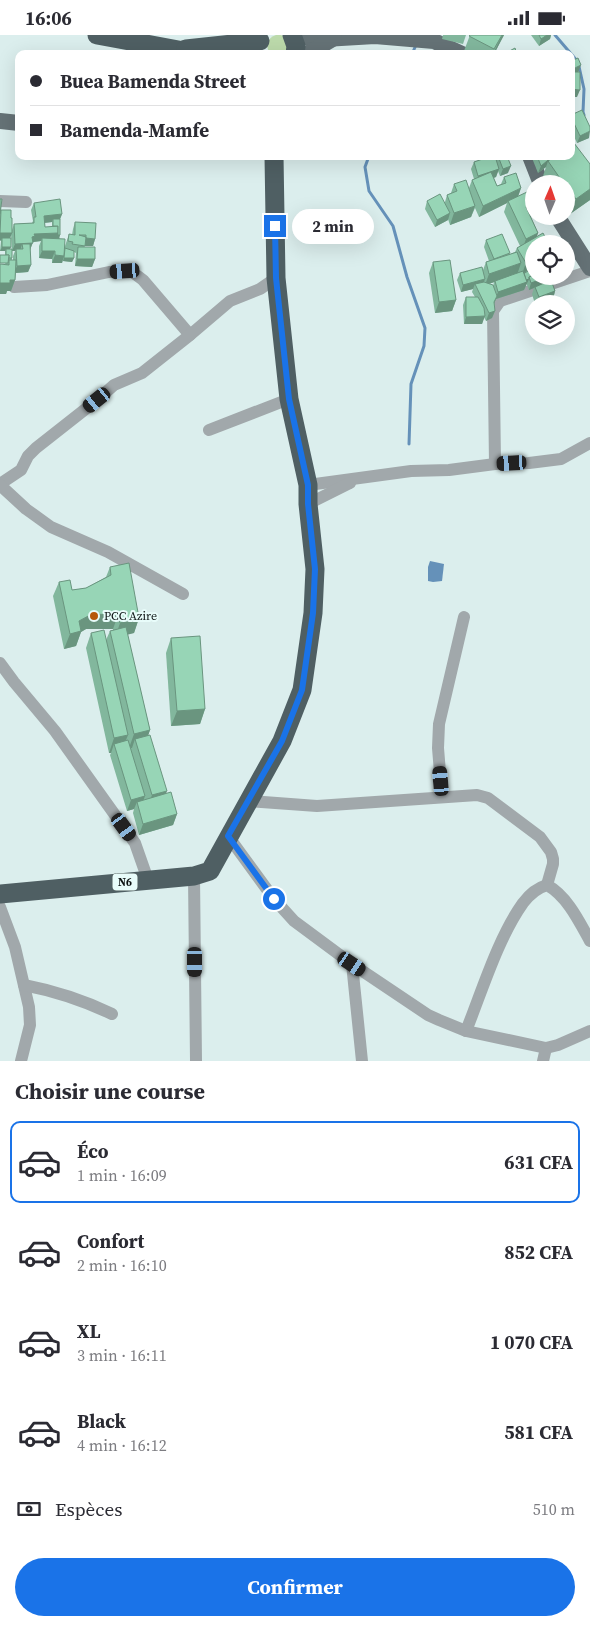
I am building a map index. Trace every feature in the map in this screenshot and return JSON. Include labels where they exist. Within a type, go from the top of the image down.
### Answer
[{"type":"highway","points":[[97,35],[181,50]]},
{"type":"highway","points":[[207,50],[261,43]]},
{"type":"highway","points":[[194,877],[210,871],[230,839],[282,741],[302,690],[313,613],[315,569],[308,495],[289,399],[276,278],[274,160]]},
{"type":"highway","name":"N6","points":[[0,894],[148,879],[194,877]]},
{"type":"main road","points":[[293,42],[375,36],[434,41],[453,50]]},
{"type":"main road","points":[[314,50],[334,38]]},
{"type":"main road","points":[[0,121],[15,123]]},
{"type":"main road","points":[[531,160],[537,175]]},
{"type":"main road","points":[[562,225],[590,270]]},
{"type":"street","points":[[0,201],[26,202]]},
{"type":"street","points":[[495,464],[493,311],[500,301],[590,270]]},
{"type":"street","points":[[14,287],[47,285],[109,272],[131,271],[143,280],[190,335]]},
{"type":"street","points":[[184,594],[108,553],[51,527],[26,509],[0,484],[21,470],[28,456],[36,448],[114,385],[142,373],[230,301],[260,289],[276,278]]},
{"type":"street","points":[[208,430],[289,399]]},
{"type":"street","points":[[308,495],[360,477],[560,459],[590,443]]},
{"type":"street","points":[[308,495],[360,477]]},
{"type":"street","points":[[442,797],[438,748],[439,724],[464,617]]},
{"type":"street","points":[[0,663],[55,731],[136,843],[148,879]]},
{"type":"street","points":[[249,801],[317,806],[477,795],[488,798],[540,837],[551,853],[553,864],[547,885]]},
{"type":"street","points":[[230,839],[274,899],[294,921],[352,964],[428,1015],[466,1031],[546,1048],[558,1045],[590,1031]]},
{"type":"street","points":[[194,877],[196,1061]]},
{"type":"street","points":[[466,1031],[501,942],[523,902],[538,888],[547,885],[557,890],[590,941]]},
{"type":"street","points":[[0,907],[15,947],[29,1007],[30,1025],[21,1061]]},
{"type":"street","points":[[352,964],[362,1061]]},
{"type":"street","points":[[24,985],[50,990],[84,1001],[112,1014]]},
{"type":"street","points":[[543,1061],[546,1048]]},
{"type":"green space","points":[[281,35],[287,38],[287,50],[269,50],[268,43],[271,38]]},
{"type":"water","points":[[430,561],[444,564],[442,581],[428,581]]},
{"type":"building","points":[[470,35],[502,35],[494,49]]},
{"type":"building","points":[[539,35],[547,35],[541,39]]},
{"type":"building","points":[[578,58],[581,65],[575,68],[575,59]]},
{"type":"building","points":[[575,72],[580,72],[580,90],[575,89]]},
{"type":"building","points":[[582,110],[590,127],[590,131],[580,136],[575,125],[575,113]]},
{"type":"building","points":[[575,144],[590,164],[590,189],[576,199],[575,175],[558,175],[548,161],[575,160]]},
{"type":"building","points":[[496,160],[499,169],[478,176],[474,162]]},
{"type":"building","points":[[500,160],[509,160],[511,166],[503,169]]},
{"type":"building","points":[[539,160],[548,160],[541,166]]},
{"type":"building","points":[[491,172],[497,186],[506,183],[504,177],[516,173],[521,188],[483,206],[472,180]]},
{"type":"building","points":[[466,180],[475,206],[454,213],[447,195],[457,191],[454,184]]},
{"type":"building","points":[[525,193],[525,225],[534,225],[538,233],[525,235],[525,237],[508,201]]},
{"type":"building","points":[[440,194],[450,213],[437,220],[427,201]]},
{"type":"building","points":[[60,199],[62,214],[44,216],[45,227],[58,226],[58,233],[34,234],[35,236],[32,237],[33,243],[15,244],[14,224],[34,223],[34,217],[36,217],[34,203]]},
{"type":"building","points":[[1,210],[11,210],[12,233],[0,233]]},
{"type":"building","points":[[53,219],[60,219],[60,235],[58,235],[58,226],[53,226]]},
{"type":"building","points":[[75,222],[96,223],[95,239],[86,237],[85,246],[72,244],[73,242],[68,241],[69,234],[75,235]]},
{"type":"building","points":[[502,234],[510,253],[494,259],[486,240]]},
{"type":"building","points":[[2,238],[11,238],[11,247],[2,247]]},
{"type":"building","points":[[42,238],[65,239],[64,256],[55,255],[55,251],[42,251]]},
{"type":"building","points":[[525,243],[525,261],[517,248]]},
{"type":"building","points":[[22,244],[30,244],[31,265],[17,266],[16,249],[23,249]]},
{"type":"building","points":[[78,247],[95,247],[95,259],[77,259]]},
{"type":"building","points":[[65,248],[74,251],[74,258],[64,258]]},
{"type":"building","points":[[6,249],[12,249],[12,258],[6,255]]},
{"type":"building","points":[[517,252],[521,263],[489,274],[486,262]]},
{"type":"building","points":[[0,255],[9,255],[8,263],[0,263]]},
{"type":"building","points":[[9,260],[16,260],[15,280],[10,280],[10,283],[0,283],[0,264],[9,265]]},
{"type":"building","points":[[450,260],[456,300],[439,302],[433,262]]},
{"type":"building","points":[[482,267],[485,279],[463,285],[460,273]]},
{"type":"building","points":[[523,271],[525,276],[525,283],[498,292],[495,281]]},
{"type":"building","points":[[484,282],[493,285],[497,296],[494,302],[495,311],[489,313],[475,284]]},
{"type":"building","points":[[553,285],[555,291],[538,295],[535,287]]},
{"type":"building","points":[[466,297],[478,297],[484,308],[485,316],[466,317]]},
{"type":"building","points":[[129,563],[139,618],[120,623],[118,615],[92,614],[79,621],[81,631],[70,634],[59,582],[70,580],[72,590],[86,588],[111,575],[110,567]]},
{"type":"building","points":[[126,627],[150,730],[134,734],[110,631]]},
{"type":"building","points":[[104,630],[128,735],[114,738],[91,633]]},
{"type":"building","points":[[200,636],[205,709],[177,711],[171,638]]},
{"type":"building","points":[[150,735],[167,791],[152,795],[135,739]]},
{"type":"building","points":[[128,740],[145,796],[131,800],[114,744]]},
{"type":"building","points":[[171,792],[177,814],[143,824],[137,802]]},
{"type":"waterway","points":[[555,35],[568,50]]},
{"type":"waterway","points":[[414,50],[416,45]]},
{"type":"waterway","points":[[575,58],[578,62],[584,89],[584,115]]},
{"type":"waterway","points":[[368,160],[365,167],[369,191],[393,226],[407,277],[425,328],[424,346],[411,384],[409,444]]},
{"type":"place","name":"PCC Azire","points":[[94,616]]},
{"type":"route","points":[[274,899],[228,836],[282,741],[302,690],[313,613],[315,569],[308,504],[308,485],[289,399],[276,278],[275,226]]}]
